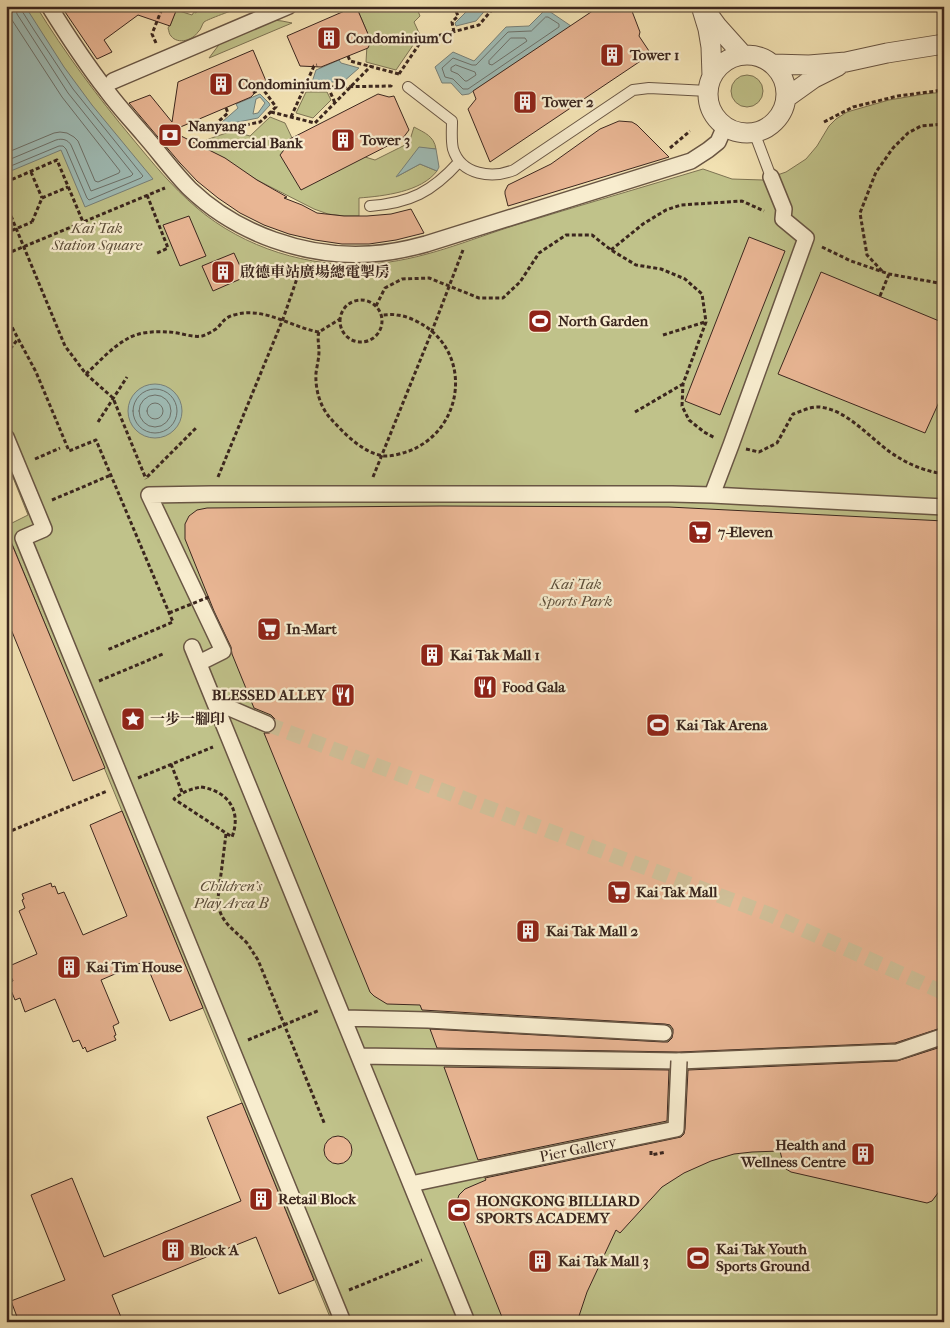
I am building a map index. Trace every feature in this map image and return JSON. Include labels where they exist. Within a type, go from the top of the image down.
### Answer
[{"type":"street","points":[[49,6],[108,92],[192,190],[213,208],[236,222],[260,234],[307,250],[342,254],[399,251],[470,231],[691,161],[718,142],[725,126]]},
{"type":"street","points":[[112,81],[289,6]]},
{"type":"street","points":[[701,6],[743,55]]},
{"type":"street","points":[[701,6],[711,47],[710,84],[710,106],[715,116],[725,126],[734,131],[743,133],[762,130],[774,122],[782,112],[786,98],[784,83],[778,70],[773,64],[756,55],[743,55],[725,61],[716,69],[710,84]]},
{"type":"street","points":[[773,64],[809,65],[846,62],[944,44]]},
{"type":"street","points":[[786,98],[814,78],[846,62]]},
{"type":"street","points":[[712,495],[806,238],[783,219],[784,209],[771,177]]},
{"type":"street","points":[[6,437],[44,529],[22,538],[343,1322]]},
{"type":"street","points":[[199,663],[223,651],[150,495],[712,495],[944,507]]},
{"type":"street","points":[[192,647],[467,1322]]},
{"type":"street","points":[[216,704],[267,724]]},
{"type":"street","points":[[344,1018],[428,1020],[664,1033]]},
{"type":"street","points":[[359,1056],[679,1061],[897,1052],[944,1036]]},
{"type":"street","name":"Pier Gallery","points":[[411,1184],[676,1129],[679,1061]]},
{"type":"lane","points":[[408,87],[452,121],[453,148],[459,162],[469,169],[488,175],[514,170],[633,90],[710,84]]},
{"type":"lane","points":[[754,132],[771,177]]},
{"type":"lane","points":[[370,206],[404,201],[420,194],[435,185],[459,162]]},
{"type":"path","points":[[163,6],[152,34],[163,60]]},
{"type":"path","points":[[252,92],[262,88],[391,86],[422,40],[479,26],[496,6]]},
{"type":"path","points":[[454,32],[452,22],[458,16],[456,11]]},
{"type":"path","points":[[348,56],[350,61],[399,74]]},
{"type":"path","points":[[291,117],[314,66],[317,65]]},
{"type":"path","points":[[271,112],[315,123],[371,66]]},
{"type":"path","points":[[328,87],[335,103]]},
{"type":"path","points":[[226,108],[228,113],[219,121],[221,130],[260,122],[276,107],[262,88]]},
{"type":"path","points":[[824,122],[853,107],[898,96],[944,90]]},
{"type":"path","points":[[882,271],[867,255],[860,213],[876,172],[900,140],[915,129],[929,124],[944,124]]},
{"type":"path","points":[[665,152],[690,131]]},
{"type":"path","points":[[6,182],[57,160],[83,222]]},
{"type":"path","points":[[31,172],[42,198]]},
{"type":"path","points":[[6,254],[182,180]]},
{"type":"path","points":[[6,233],[32,222],[42,198],[68,187]]},
{"type":"path","points":[[146,195],[168,248],[155,254]]},
{"type":"path","points":[[611,250],[650,220],[666,210],[682,205],[742,201],[783,219]]},
{"type":"path","points":[[6,204],[65,346],[86,374],[113,398],[146,479],[150,495]]},
{"type":"path","points":[[365,494],[450,286],[470,231]]},
{"type":"path","points":[[376,306],[384,288],[402,279],[429,278],[479,298],[503,298],[520,282],[539,253],[566,235],[592,235],[611,250],[636,265],[661,269],[685,280],[702,294],[706,322],[683,384],[682,406],[689,420],[704,432],[731,446],[759,452],[778,443],[793,414],[818,406],[835,411],[853,422],[889,452],[905,462],[921,469],[944,474]]},
{"type":"path","points":[[806,238],[851,261],[889,274],[944,284]]},
{"type":"path","points":[[211,494],[283,319],[307,250]]},
{"type":"path","points":[[880,296],[889,274]]},
{"type":"path","points":[[360,300],[367,300],[376,306],[382,315],[381,329],[372,340],[365,342],[358,342],[346,336],[340,325],[342,312],[346,306],[360,300]]},
{"type":"path","points":[[86,374],[127,338],[146,332],[168,332],[202,336],[216,329],[223,320],[234,315],[247,313],[261,313],[319,332],[340,319]]},
{"type":"path","points":[[319,332],[316,375],[318,396],[327,414],[365,449],[382,456],[401,454],[419,447],[434,435],[446,420],[454,402],[456,383],[453,364],[445,346],[432,331],[416,320],[398,315],[382,315]]},
{"type":"path","points":[[6,316],[36,372],[69,451],[96,440],[172,622],[107,650]]},
{"type":"path","points":[[664,335],[706,322]]},
{"type":"path","points":[[6,354],[18,339]]},
{"type":"path","points":[[98,422],[127,377]]},
{"type":"path","points":[[634,412],[683,384]]},
{"type":"path","points":[[146,479],[196,428]]},
{"type":"path","points":[[18,466],[60,448]]},
{"type":"path","points":[[44,503],[111,475]]},
{"type":"path","points":[[168,612],[209,597]]},
{"type":"path","points":[[84,687],[163,654]]},
{"type":"path","points":[[6,833],[231,740]]},
{"type":"path","points":[[171,764],[182,792]]},
{"type":"path","points":[[201,787],[211,789],[227,799],[232,808],[236,824],[232,837],[174,799],[182,792],[201,787]]},
{"type":"path","points":[[226,834],[218,898],[220,913],[228,925],[253,951],[258,960],[325,1125]]},
{"type":"path","points":[[231,1047],[338,1003]]},
{"type":"path","points":[[333,1297],[439,1253]]},
{"type":"green space","name":"Kai Tak Sports Park","points":[[6,6],[36,6],[106,106],[179,192],[197,208],[215,222],[256,244],[278,253],[324,263],[370,264],[408,259],[703,169],[732,179],[763,180],[786,172],[806,159],[817,146],[829,126],[847,112],[889,100],[944,92],[944,1322],[332,1322],[6,529],[6,526],[28,515],[6,460]]},
{"type":"green space","points":[[203,6],[209,8],[210,6],[241,7],[204,22],[196,35],[189,39],[181,41],[174,39],[169,33],[168,28],[176,10],[192,15],[198,9],[201,10]]},
{"type":"green space","points":[[356,6],[416,6],[420,16],[414,22],[420,35],[396,70],[366,62],[367,45],[370,39]]},
{"type":"green space","points":[[273,20],[292,23],[209,58],[224,38]]},
{"type":"green space","points":[[747,75],[758,80],[763,91],[758,102],[747,107],[736,102],[731,91],[736,80]]},
{"type":"green space","points":[[306,92],[327,92],[331,100],[313,118],[296,113]]},
{"type":"green space","points":[[270,117],[285,123],[292,138],[289,148],[283,151],[281,155],[365,157],[375,160],[409,143],[414,127],[431,138],[436,149],[419,148],[398,176],[420,164],[437,171],[422,184],[401,192],[359,198],[359,216],[328,214],[314,209],[257,180],[203,147],[206,140],[232,131],[250,136]]},
{"type":"water","points":[[6,6],[25,6],[64,67],[92,105],[153,179],[85,207],[61,150],[6,173]]},
{"type":"water","points":[[489,6],[476,21],[456,26],[455,23],[466,12],[464,7]]},
{"type":"water","points":[[546,9],[571,26],[469,94],[462,95],[451,83],[442,83],[435,67],[453,52],[474,61],[506,27],[529,26]]},
{"type":"water","points":[[339,60],[341,63],[359,68],[343,82],[312,82],[316,70]]},
{"type":"water","points":[[260,94],[270,105],[258,118],[223,125],[222,122],[238,108],[236,104]],"holes":[[[260,97],[265,103],[258,113],[253,114],[256,99]]]},
{"type":"water","points":[[419,147],[436,149],[439,167],[437,171],[420,164],[396,177]]},
{"type":"water","points":[[150,384],[160,384],[170,388],[178,396],[182,411],[178,426],[170,434],[160,438],[150,438],[140,434],[132,426],[128,416],[128,406],[132,396],[140,388]]},
{"type":"building","points":[[61,6],[178,6],[170,26],[138,15],[104,40],[112,52],[97,59]]},
{"type":"building","name":"Condominium C","points":[[356,6],[371,41],[368,48],[321,67],[300,66],[287,36]]},
{"type":"building","points":[[600,6],[630,6],[640,32],[639,36],[651,54],[490,162],[468,109],[476,99],[473,91]]},
{"type":"building","points":[[253,50],[266,81],[251,97],[171,131],[225,158],[257,180],[287,197],[284,198],[317,213],[367,216],[391,214],[411,209],[424,233],[369,244],[342,244],[289,234],[264,225],[240,213],[197,181],[129,103],[150,95],[172,122],[178,82]]},
{"type":"building","name":"Tower 3","points":[[378,94],[389,97],[394,96],[409,130],[403,138],[301,190],[280,155],[287,146],[286,141]]},
{"type":"building","points":[[619,121],[632,122],[637,125],[669,157],[508,206],[505,191],[508,185],[551,164],[600,129]]},
{"type":"building","points":[[189,216],[206,256],[180,266],[163,225]]},
{"type":"building","points":[[749,237],[785,251],[720,415],[685,401]]},
{"type":"building","name":"啟德車站廣場總電掣房","points":[[234,253],[245,277],[213,291],[202,266]]},
{"type":"building","points":[[821,272],[944,323],[944,391],[925,433],[778,374]]},
{"type":"building","name":"Kai Tak Arena","points":[[669,507],[944,521],[944,1027],[895,1043],[679,1052],[437,1048],[430,1029],[668,1042],[672,1038],[673,1029],[670,1025],[665,1024],[422,1010],[420,1005],[387,1004],[370,992],[264,733],[272,732],[275,728],[275,719],[271,715],[254,708],[232,654],[231,647],[214,611],[185,539],[185,524],[189,516],[197,510],[207,508]]},
{"type":"building","points":[[6,530],[105,768],[73,781],[6,617]]},
{"type":"building","points":[[122,811],[203,1008],[170,1021],[145,961],[101,980],[119,1023],[113,1026],[116,1040],[87,1052],[85,1047],[83,1049],[79,1040],[73,1042],[55,999],[25,1012],[20,998],[15,1000],[8,983],[13,981],[7,967],[37,954],[19,911],[25,908],[22,894],[51,883],[52,887],[55,886],[58,894],[64,892],[83,935],[127,916],[90,825]]},
{"type":"building","points":[[944,1046],[944,1180],[932,1201],[927,1203],[791,1172],[786,1169],[780,1151],[734,1154],[711,1161],[684,1173],[662,1187],[620,1233],[616,1230],[587,1292],[577,1322],[504,1322],[458,1208],[457,1201],[459,1195],[465,1189],[486,1180],[485,1178],[681,1137],[685,1129],[688,1070],[897,1061]]},
{"type":"building","points":[[444,1067],[669,1070],[667,1121],[478,1160]]},
{"type":"building","name":"Block A","points":[[242,1103],[314,1280],[279,1294],[256,1237],[112,1295],[123,1322],[19,1322],[11,1301],[65,1280],[31,1195],[72,1178],[104,1257],[241,1201],[207,1117]]},
{"type":"building","points":[[338,1136],[348,1140],[352,1150],[348,1160],[338,1164],[328,1160],[324,1150],[328,1140]]},
{"type":"tunnel","points":[[267,724],[771,915],[944,993]]},
{"type":"place","name":"Condominium C","points":[[329,38]]},
{"type":"place","name":"Tower 1","points":[[612,55]]},
{"type":"place","name":"Condominium D","points":[[221,84]]},
{"type":"place","name":"Tower 2","points":[[525,102]]},
{"type":"place","name":"Nanyang Commercial Bank","points":[[170,135]]},
{"type":"place","name":"Tower 3","points":[[343,140]]},
{"type":"place","name":"啟德車站廣場總電掣房","points":[[223,272]]},
{"type":"place","name":"North Garden","points":[[540,321]]},
{"type":"place","name":"7-Eleven","points":[[700,532]]},
{"type":"place","name":"In-Mart","points":[[269,629]]},
{"type":"place","name":"Kai Tak Mall 1","points":[[432,655]]},
{"type":"place","name":"Food Gala","points":[[485,687]]},
{"type":"place","name":"BLESSED ALLEY","points":[[343,695]]},
{"type":"place","name":"一步一腳印","points":[[133,719]]},
{"type":"place","name":"Kai Tak Arena","points":[[658,725]]},
{"type":"place","name":"Kai Tak Mall","points":[[619,892]]},
{"type":"place","name":"Kai Tak Mall 2","points":[[528,931]]},
{"type":"place","name":"Kai Tim House","points":[[69,967]]},
{"type":"place","name":"Health and Wellness Centre","points":[[863,1154]]},
{"type":"place","name":"Retail Block","points":[[261,1199]]},
{"type":"place","name":"HONGKONG BILLIARD SPORTS ACADEMY","points":[[459,1210]]},
{"type":"place","name":"Block A","points":[[173,1250]]},
{"type":"place","name":"Kai Tak Youth Sports Ground","points":[[698,1258]]},
{"type":"place","name":"Kai Tak Mall 3","points":[[540,1261]]},
{"type":"park label","name":"Kai Tak Station Square","points":[[97,236]]},
{"type":"park label","name":"Children's Play Area B","points":[[231,894]]}]
